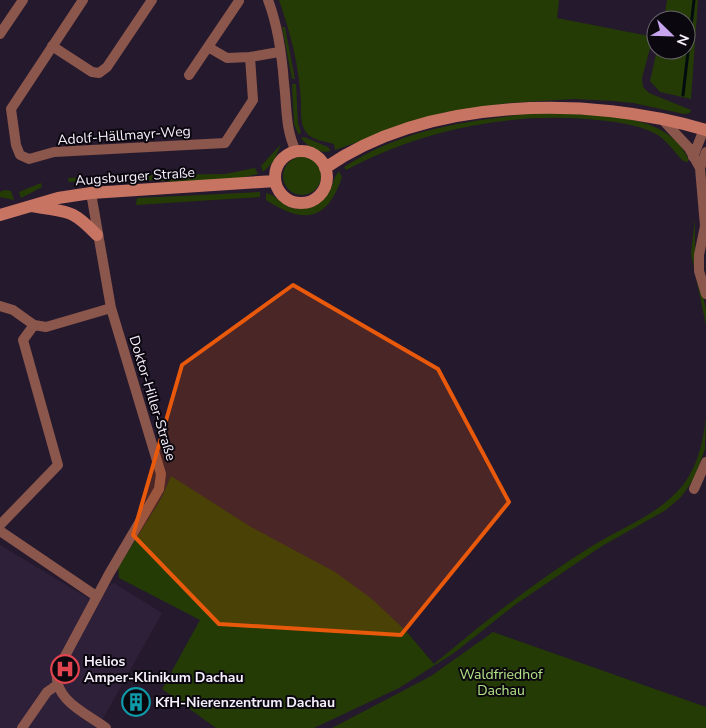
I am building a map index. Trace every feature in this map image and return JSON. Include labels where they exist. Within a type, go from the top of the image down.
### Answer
[{"type":"main road","points":[[325,168],[360,147],[410,129],[472,115],[546,108],[595,109],[661,118],[705,132]]},
{"type":"main road","points":[[296,151],[313,154],[325,168],[326,176],[321,192],[307,202],[299,202],[283,196],[275,181],[277,166],[282,159],[296,151]]},
{"type":"main road","name":"Augsburger Straße","points":[[0,215],[27,206],[91,192],[275,181]]},
{"type":"main road","points":[[27,206],[67,210],[76,214],[97,235]]},
{"type":"street","points":[[0,34],[23,0]]},
{"type":"street","name":"Adolf-Hällmayr-Weg","points":[[83,0],[11,109],[16,145],[20,155],[29,159],[54,152],[225,143],[253,100],[250,57]]},
{"type":"street","points":[[52,46],[92,72],[99,73],[107,67],[152,0]]},
{"type":"street","points":[[268,0],[276,24],[284,83],[287,127],[296,151]]},
{"type":"street","points":[[189,75],[239,1]]},
{"type":"street","points":[[208,47],[227,58],[250,57],[279,52]]},
{"type":"street","points":[[661,118],[689,148],[700,168]]},
{"type":"street","points":[[693,157],[705,132]]},
{"type":"street","points":[[706,152],[700,168],[706,226],[699,255],[699,271],[706,294]]},
{"type":"street","name":"Doktor-Hiller-Straße","points":[[57,685],[60,663],[96,596],[159,489],[161,474],[111,308],[91,192]]},
{"type":"street","points":[[0,306],[13,310],[34,325],[46,327],[111,308]]},
{"type":"street","points":[[0,525],[58,465],[23,340],[34,325]]},
{"type":"street","points":[[694,490],[706,462]]},
{"type":"street","points":[[0,531],[96,596]]},
{"type":"street","points":[[22,728],[47,692],[57,685],[67,700],[106,728]]},
{"type":"highlighted area","points":[[293,285],[438,369],[509,502],[401,635],[219,624],[133,535],[182,365]]},
{"type":"shaded area","name":"Helios Amper-Klinikum Dachau","points":[[0,545],[88,598],[114,583],[162,613],[100,724],[105,728],[0,728]]},
{"type":"green space","points":[[279,0],[559,0],[557,18],[646,35],[647,60],[642,78],[643,87],[649,93],[691,110],[690,113],[684,114],[633,103],[574,99],[508,103],[442,113],[335,150],[334,144],[308,135],[303,125],[300,88],[291,38]]},
{"type":"green space","points":[[667,0],[698,0],[696,28],[696,10],[666,10]]},
{"type":"green space","points":[[282,27],[285,27],[295,79],[292,79]]},
{"type":"green space","points":[[655,60],[694,60],[691,99],[660,92],[650,81]]},
{"type":"green space","points":[[292,84],[296,84],[298,124],[301,132],[299,135],[294,124]]},
{"type":"green space","points":[[541,112],[602,115],[644,123],[662,131],[677,142],[688,158],[688,162],[683,161],[656,134],[640,127],[586,119],[555,118],[493,122],[462,128],[432,135],[403,145],[374,156],[346,170],[344,167],[367,154],[414,134],[464,123]]},
{"type":"green space","points":[[304,137],[328,147],[331,151],[323,152],[314,149],[301,138]]},
{"type":"green space","points":[[281,144],[274,161],[263,172],[261,166]]},
{"type":"green space","points":[[302,157],[309,158],[315,163],[320,169],[320,183],[315,189],[309,194],[302,195],[295,194],[289,189],[284,183],[283,176],[284,169],[289,163],[295,158]]},
{"type":"green space","points":[[255,168],[258,174],[228,180],[181,182],[136,179],[136,175],[225,174]]},
{"type":"green space","points":[[339,171],[342,177],[336,192],[329,203],[321,210],[312,214],[291,213],[266,200],[266,193],[273,195],[289,207],[299,209],[310,207],[324,199]]},
{"type":"green space","points":[[115,176],[115,178],[69,182],[68,178]]},
{"type":"green space","points":[[41,183],[42,187],[21,198],[19,192]]},
{"type":"green space","points":[[4,190],[11,191],[14,200],[0,197],[0,192]]},
{"type":"green space","points":[[260,192],[260,197],[136,205],[137,198]]},
{"type":"green space","points":[[695,218],[695,263],[706,309],[706,325],[691,254]]},
{"type":"green space","points":[[706,418],[705,449],[694,479],[681,497],[666,510],[602,546],[516,604],[454,653],[399,688],[314,728],[216,728],[162,689],[200,620],[119,578],[118,568],[162,497],[171,476],[251,527],[335,572],[372,599],[406,631],[434,664],[531,587],[592,546],[652,512],[674,495],[688,478],[696,462]]},
{"type":"green space","name":"Waldfriedhof Dachau","points":[[493,632],[706,707],[706,728],[332,728],[431,676]]},
{"type":"waterway","points":[[683,95],[694,0]]},
{"type":"place","name":"Helios Amper-Klinikum Dachau","points":[[65,669]]},
{"type":"place","name":"KfH-Nierenzentrum Dachau","points":[[136,702]]}]
